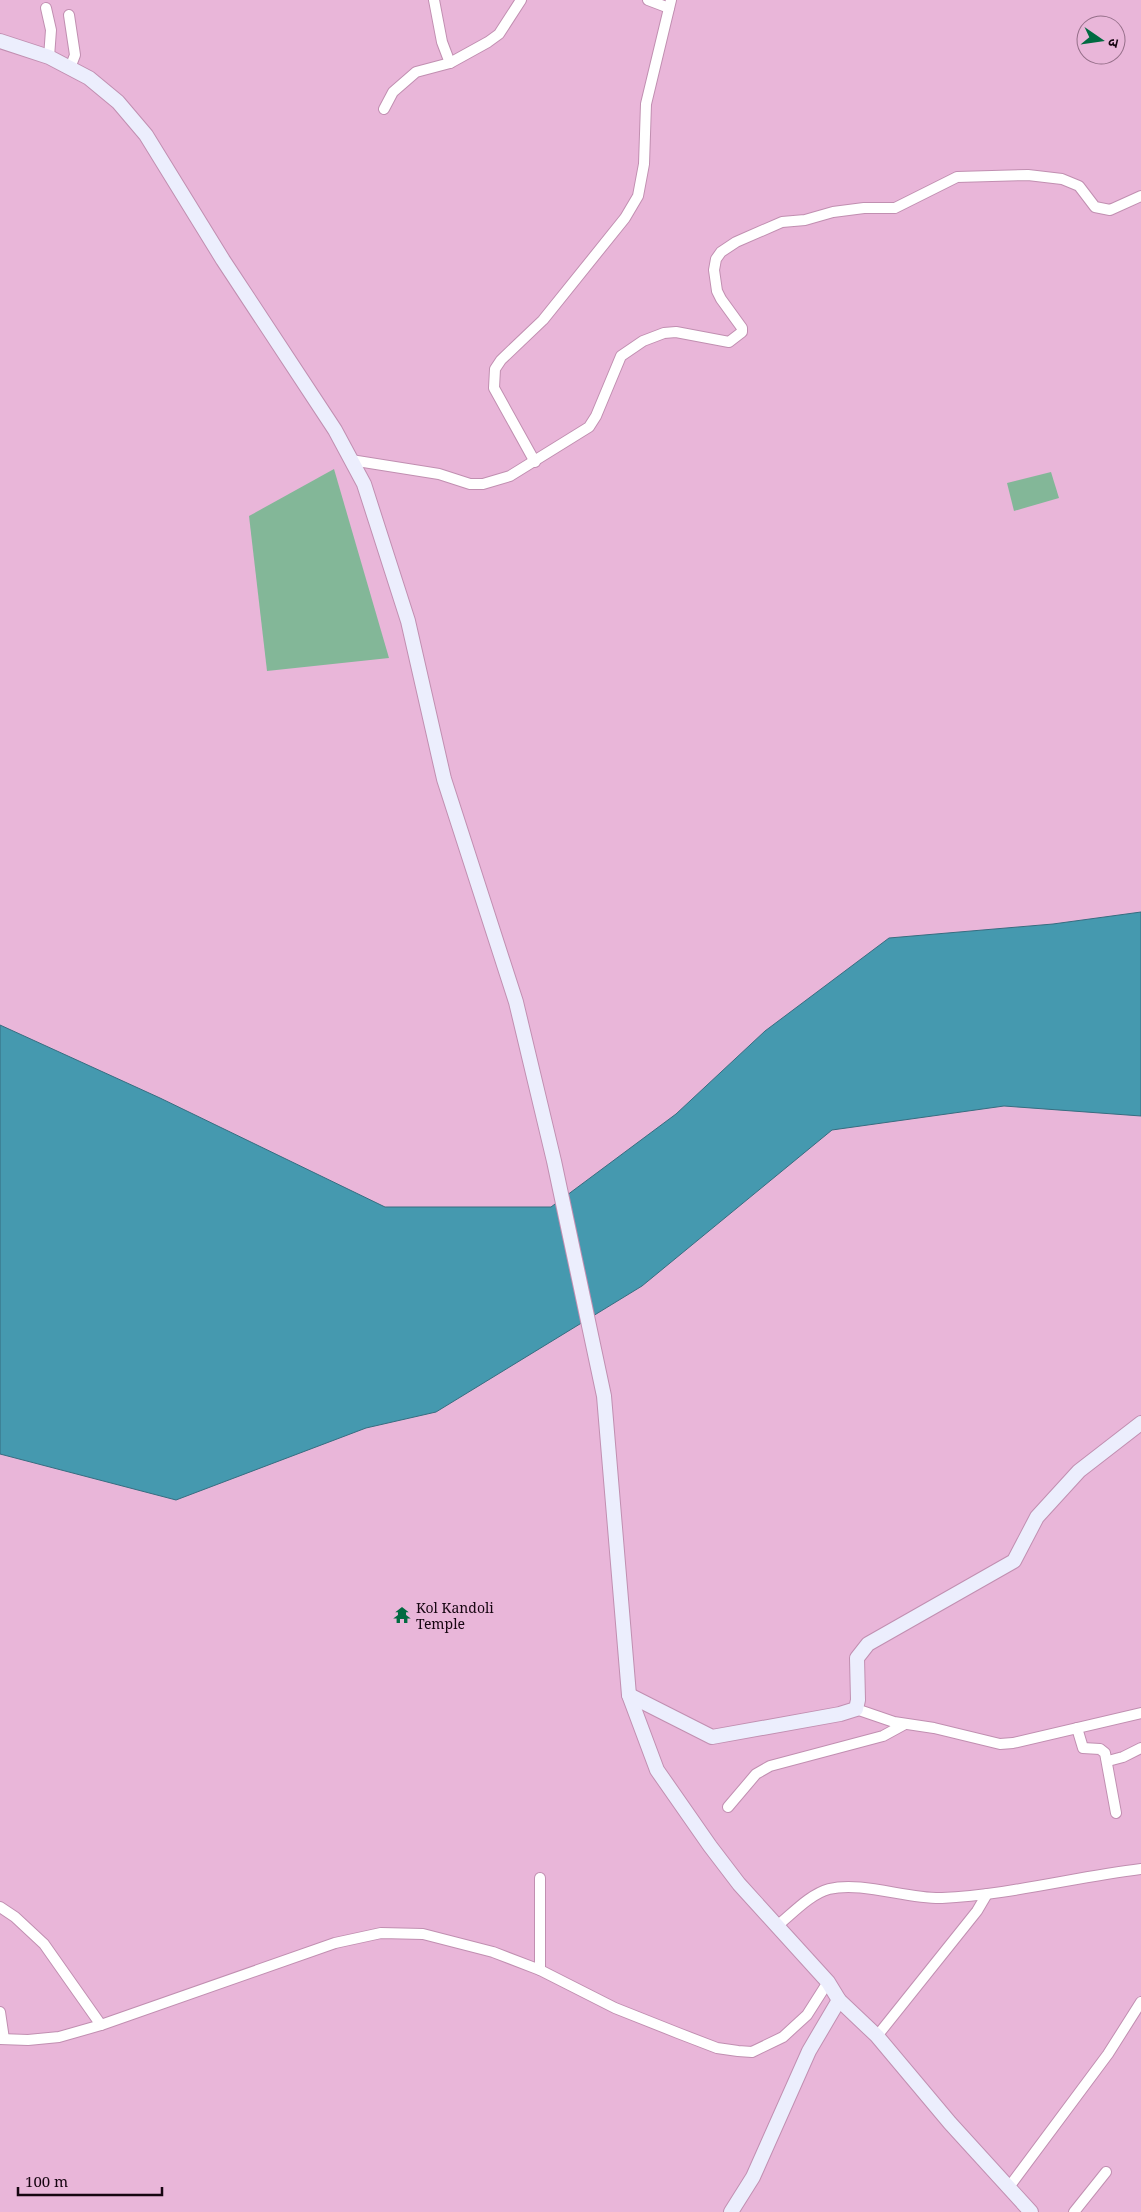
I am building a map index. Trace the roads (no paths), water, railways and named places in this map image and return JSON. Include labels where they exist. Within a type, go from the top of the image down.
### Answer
[{"type":"main road","points":[[0,41],[49,57],[89,78],[118,102],[146,135],[223,260],[331,424],[351,460],[372,507],[381,541],[408,621],[444,779],[516,1002],[554,1161],[604,1396],[629,1695],[657,1770],[739,1884],[828,1982],[839,2000],[877,2036],[950,2123],[1031,2212]]},
{"type":"main road","points":[[629,1695],[712,1737],[840,1714],[856,1709],[858,1700],[856,1658],[868,1644],[1014,1561],[1037,1517],[1078,1471],[1141,1423]]},
{"type":"main road","points":[[730,2212],[753,2177],[809,2050],[839,2000]]},
{"type":"street","points":[[434,0],[442,42],[450,63]]},
{"type":"street","points":[[384,108],[393,92],[416,72],[450,63],[499,34],[521,0]]},
{"type":"street","points":[[535,462],[494,388],[495,369],[501,360],[543,320],[625,218],[638,196],[644,164],[646,104],[670,4],[648,0]]},
{"type":"street","points":[[46,8],[51,30],[49,57]]},
{"type":"street","points":[[69,15],[75,55],[70,68]]},
{"type":"street","points":[[351,460],[439,474],[476,484],[510,476],[589,427],[596,416],[621,356],[643,341],[664,333],[676,332],[729,342],[742,332],[742,328],[721,300],[717,291],[714,270],[716,259],[721,252],[736,242],[782,222],[805,220],[833,212],[864,208],[895,208],[957,177],[1028,175],[1062,179],[1079,186],[1095,206],[1110,210],[1141,196]]},
{"type":"street","points":[[856,1709],[905,1724],[934,1728],[1000,1744],[1013,1743],[1141,1713]]},
{"type":"street","points":[[728,1807],[756,1774],[770,1766],[883,1736],[905,1724]]},
{"type":"street","points":[[1077,1728],[1084,1748],[1103,1750],[1108,1761],[1116,1813]]},
{"type":"street","points":[[1108,1761],[1141,1748]]},
{"type":"street","points":[[777,1926],[814,1896],[829,1889],[855,1887],[940,1898],[987,1894],[1141,1869]]},
{"type":"street","points":[[540,1878],[540,1970]]},
{"type":"street","points":[[877,2036],[977,1912],[987,1894]]},
{"type":"street","points":[[0,1908],[15,1917],[44,1944],[101,2025]]},
{"type":"street","points":[[0,2012],[2,2039],[59,2038],[335,1943],[381,1933],[423,1934],[492,1952],[540,1970],[615,2008],[717,2048],[752,2052],[783,2037],[807,2015],[828,1982]]},
{"type":"street","points":[[1009,2187],[1103,2062],[1141,2002]]},
{"type":"street","points":[[1074,2212],[1106,2172]]},
{"type":"water","points":[[1141,912],[1141,1116],[1004,1106],[832,1130],[642,1286],[436,1412],[366,1428],[176,1500],[0,1454],[0,1025],[160,1098],[385,1207],[551,1207],[676,1114],[765,1031],[889,938],[1053,924]]},
{"type":"place","name":"Kol Kandoli Temple","points":[[402,1615]]}]
